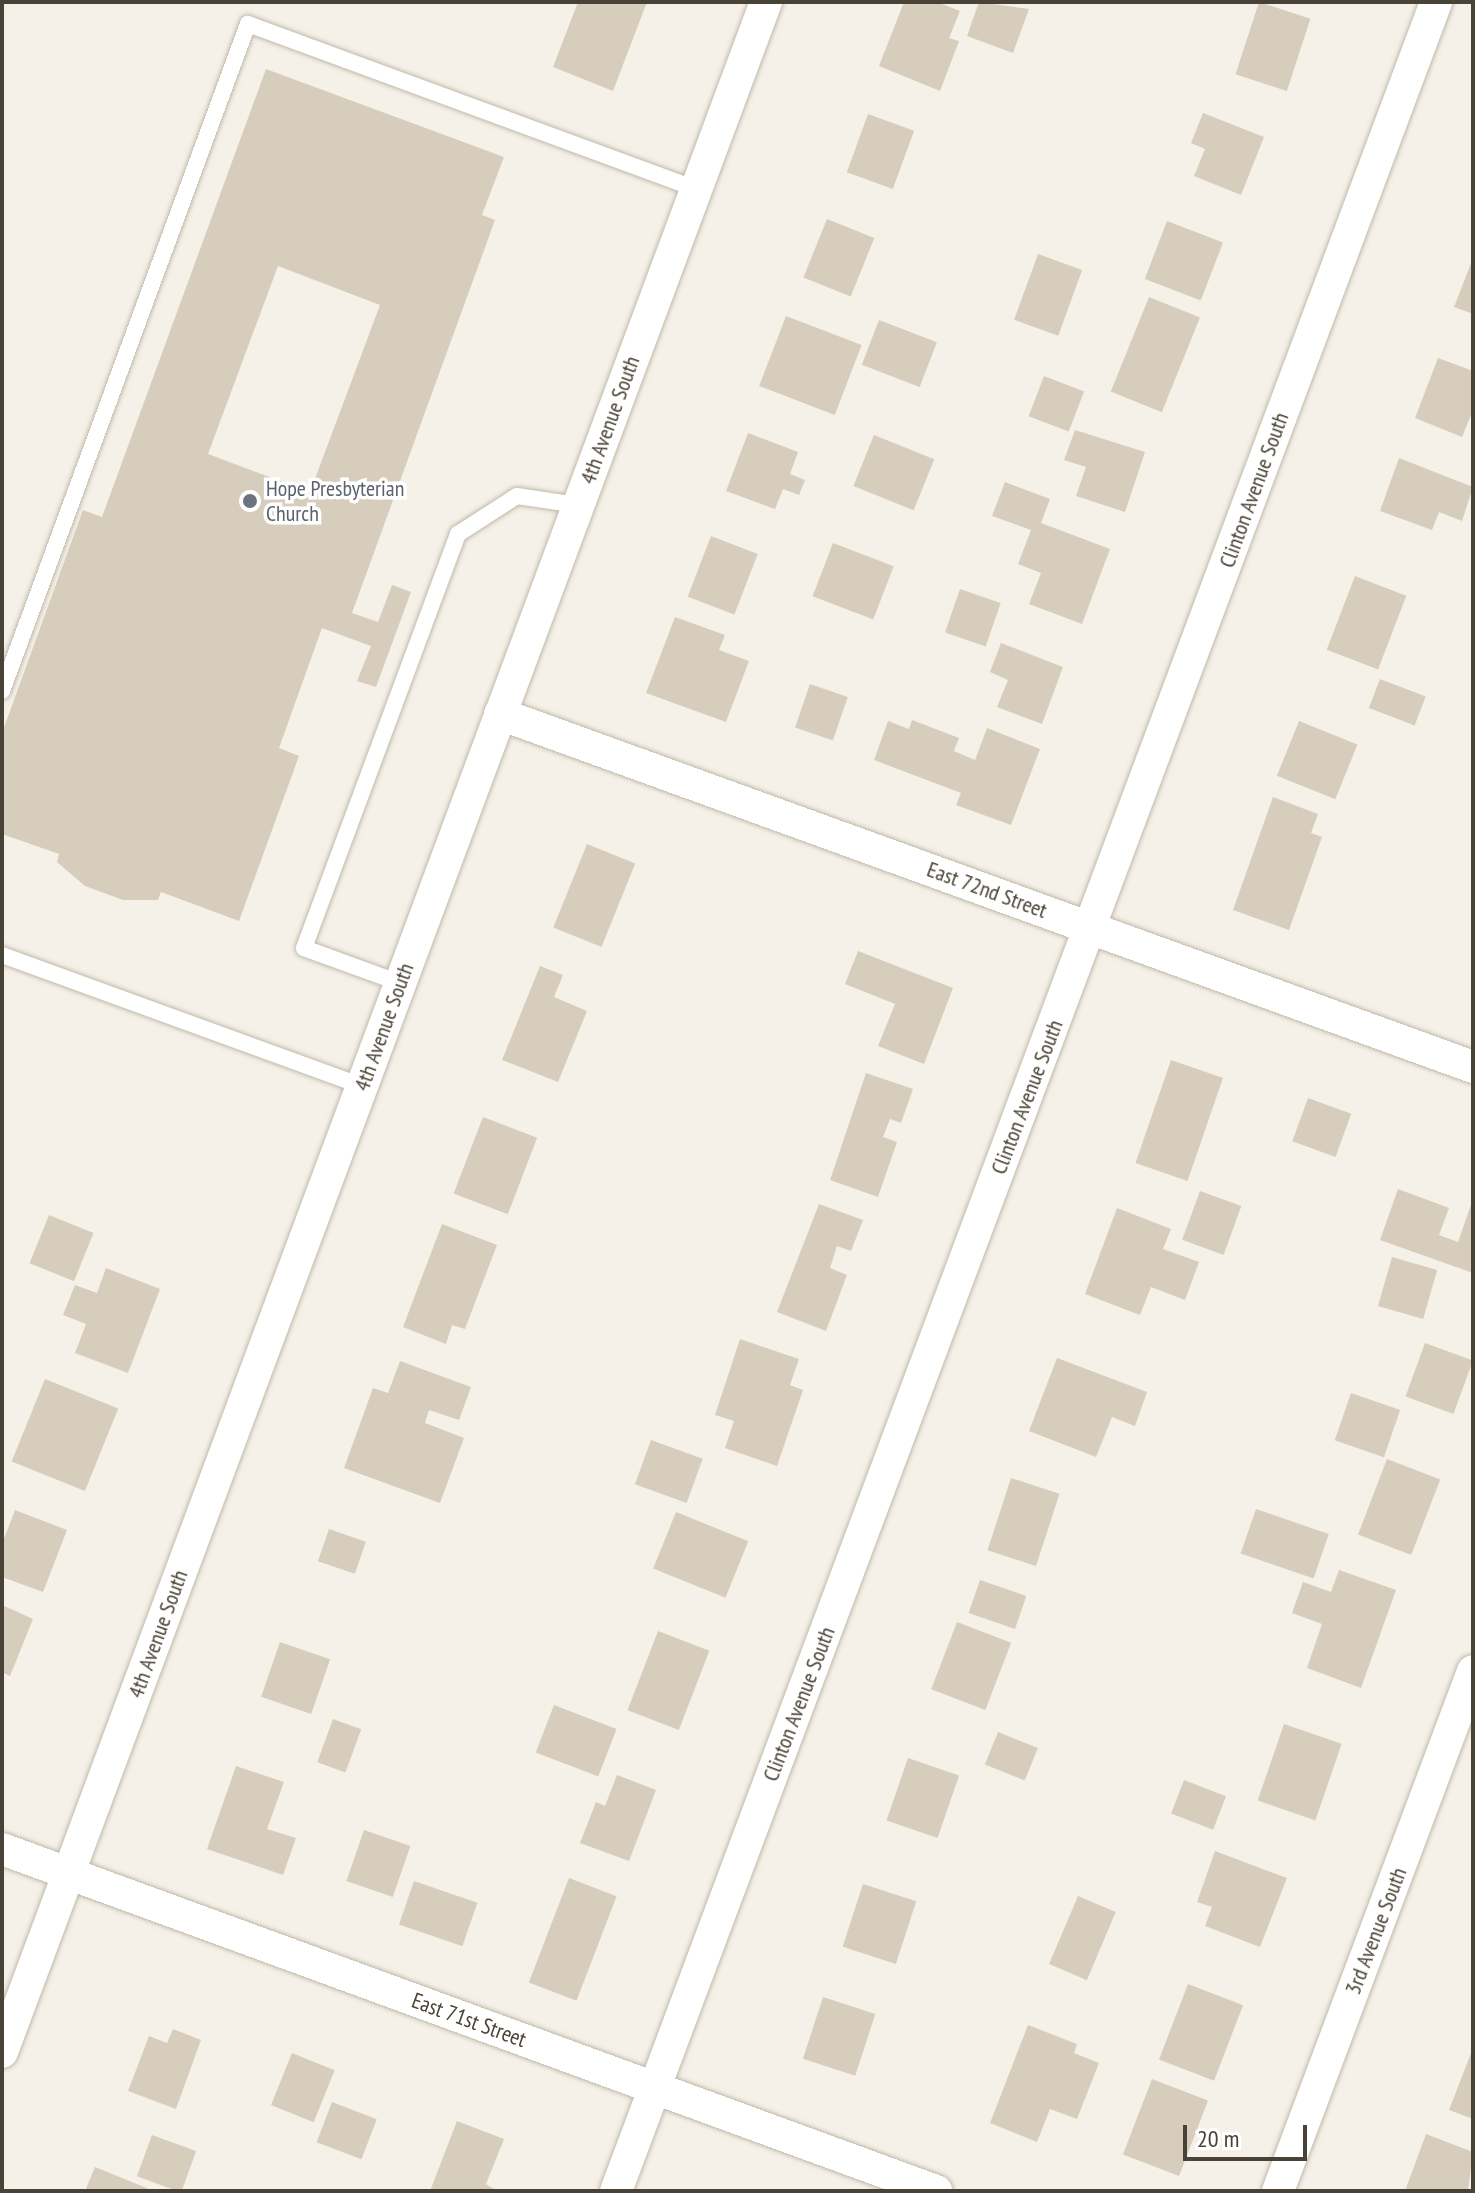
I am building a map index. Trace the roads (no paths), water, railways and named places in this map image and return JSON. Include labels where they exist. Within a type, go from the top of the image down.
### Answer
[{"type":"street","name":"4th Avenue South","points":[[2,2052],[766,2]]},
{"type":"street","name":"Clinton Avenue South","points":[[616,2191],[1436,2]]},
{"type":"street","name":"East 72nd Street","points":[[500,714],[1473,1067]]},
{"type":"street","name":"3rd Avenue South","points":[[1278,2191],[1473,1671]]},
{"type":"street","name":"East 71st Street","points":[[2,1849],[936,2191]]},
{"type":"lane","points":[[2,691],[248,24],[696,189]]},
{"type":"lane","points":[[400,983],[304,948],[458,534],[517,496],[578,505]]},
{"type":"lane","points":[[2,955],[362,1086]]},
{"type":"place","name":"Hope Presbyterian Church","points":[[250,501]]}]
